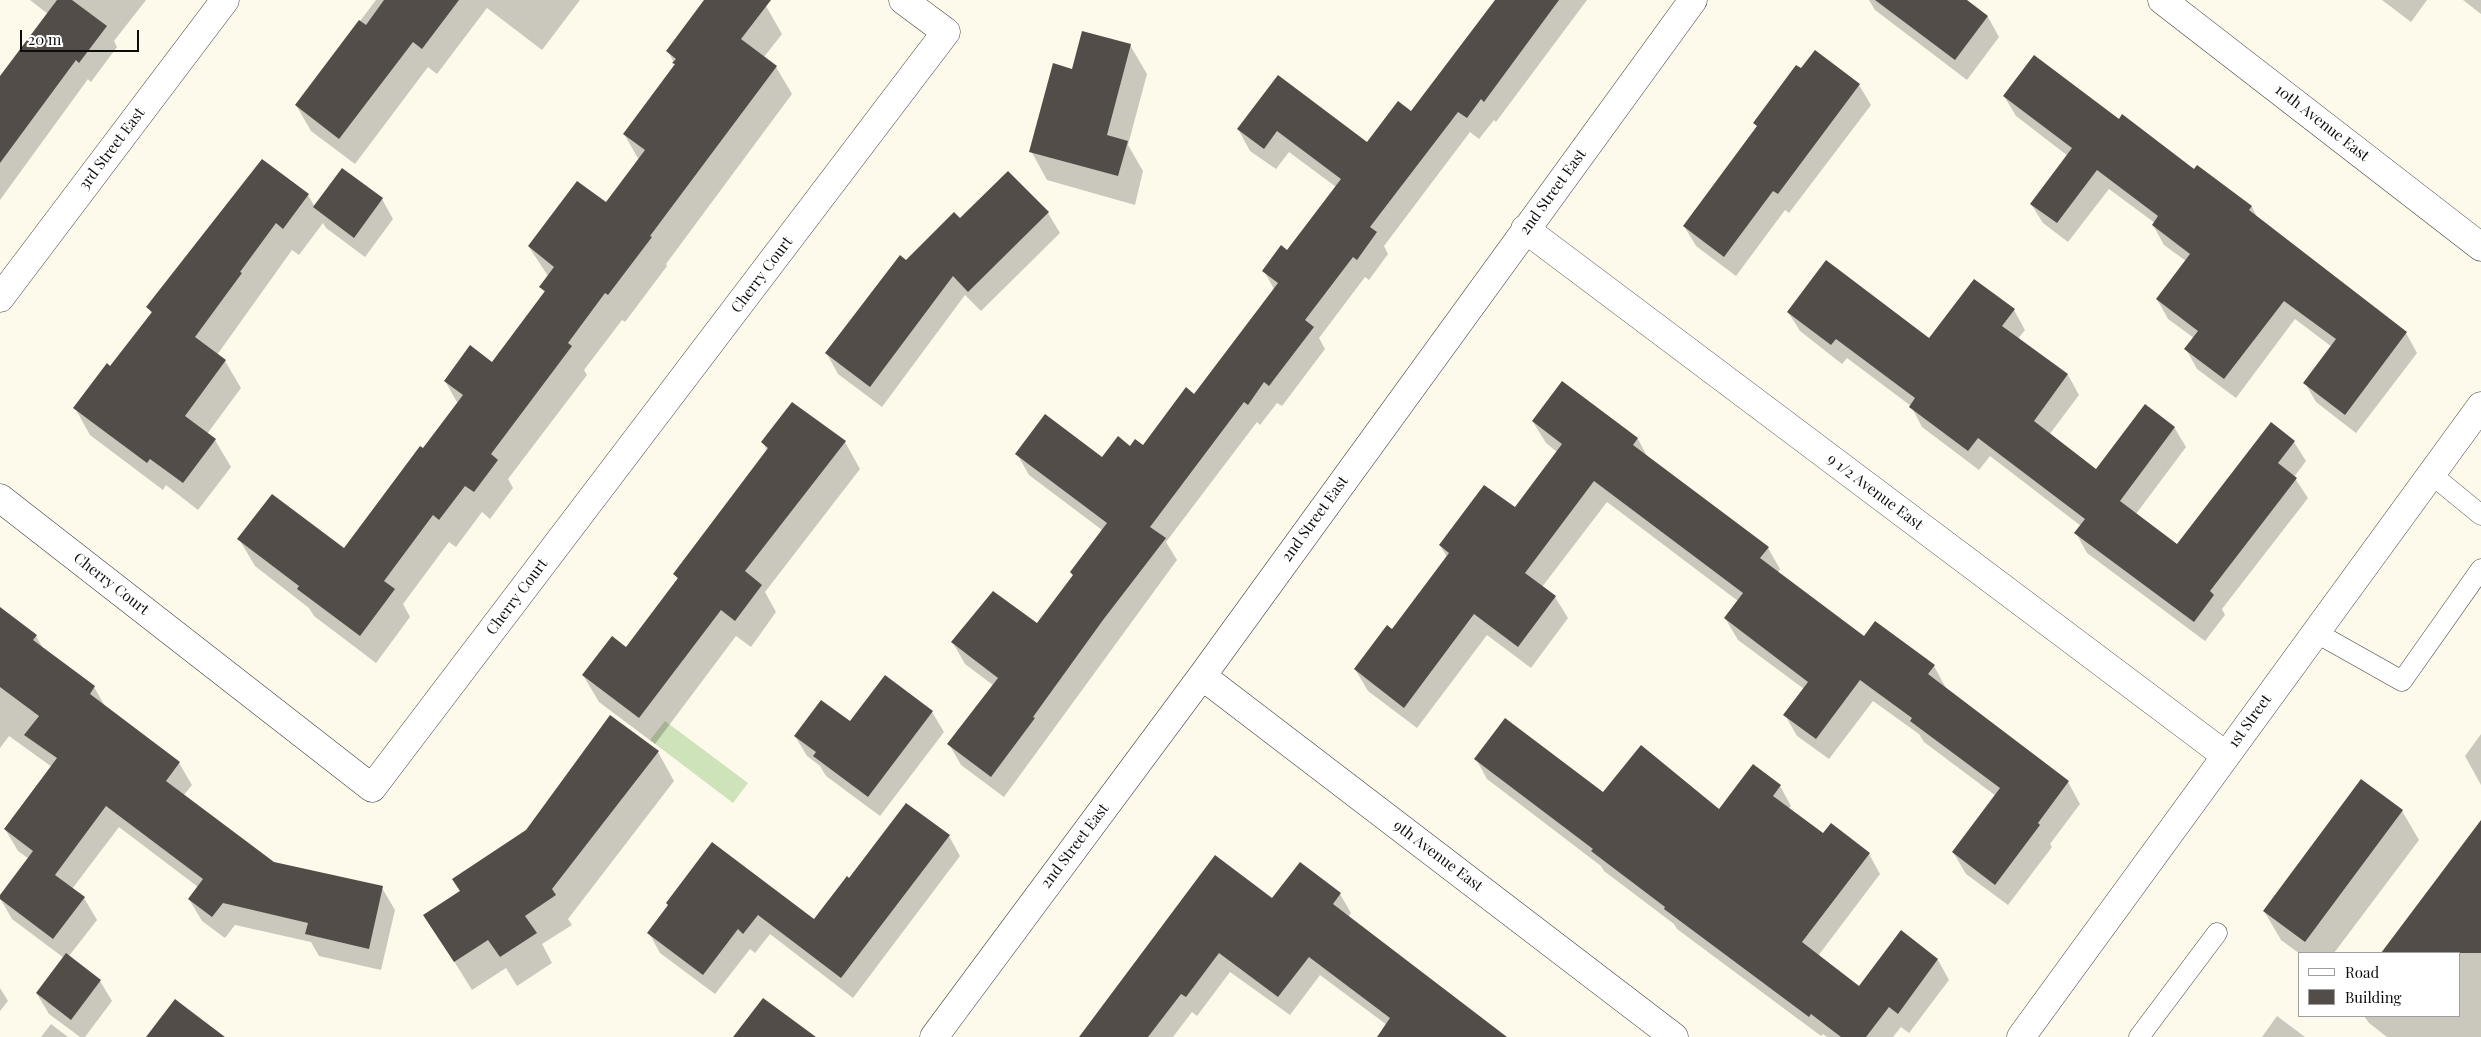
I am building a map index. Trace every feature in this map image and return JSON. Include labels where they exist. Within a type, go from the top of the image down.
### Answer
[{"type":"street","name":"3rd Street East","points":[[0,298],[225,0]]},
{"type":"street","name":"Cherry Court","points":[[0,498],[372,788],[946,32],[903,0]]},
{"type":"street","name":"2nd Street East","points":[[934,1037],[1202,676],[1693,0]]},
{"type":"street","name":"10th Avenue East","points":[[2162,0],[2481,247]]},
{"type":"street","name":"9 1/2 Avenue East","points":[[1525,229],[2225,755]]},
{"type":"street","name":"1st Street","points":[[2021,1037],[2481,406]]},
{"type":"street","name":"9th Avenue East","points":[[1202,676],[1674,1037]]},
{"type":"lane","points":[[2431,474],[2481,515]]},
{"type":"lane","points":[[2315,632],[2402,681],[2481,569]]},
{"type":"lane","points":[[2139,1037],[2217,933]]},
{"type":"green space","points":[[665,721],[748,783],[733,803],[650,740]]},
{"type":"building","points":[[57,0],[72,0],[107,26],[79,63],[76,60],[0,163],[0,76]]},
{"type":"building","points":[[384,0],[459,0],[422,49],[413,42],[339,139],[295,105],[359,20],[366,25]]},
{"type":"building","points":[[704,0],[771,0],[741,39],[777,66],[650,236],[652,237],[608,295],[605,293],[568,343],[572,346],[491,454],[498,460],[474,492],[465,486],[439,520],[433,515],[384,581],[395,589],[360,636],[297,589],[299,586],[237,539],[272,494],[344,548],[420,446],[423,448],[463,395],[444,381],[470,345],[492,362],[545,291],[539,287],[554,267],[528,246],[577,181],[606,202],[645,150],[623,134],[675,64],[672,63],[676,59],[666,51]]},
{"type":"building","points":[[1495,0],[1559,0],[1484,102],[1481,99],[1467,118],[1458,112],[1370,227],[1377,232],[1357,260],[1353,257],[1305,320],[1314,327],[1269,386],[1264,382],[1248,405],[1244,402],[1150,527],[1166,538],[1103,620],[1033,717],[1035,718],[991,777],[947,744],[998,678],[951,642],[993,591],[1037,623],[1073,575],[1070,572],[1107,523],[1015,454],[1045,414],[1102,457],[1118,436],[1130,446],[1135,439],[1143,445],[1186,387],[1194,394],[1278,283],[1262,271],[1281,245],[1287,250],[1341,179],[1277,131],[1264,149],[1237,129],[1278,75],[1367,142],[1398,101],[1411,111]]},
{"type":"building","points":[[1875,0],[1967,0],[1988,16],[1955,60]]},
{"type":"building","points":[[1082,31],[1131,44],[1107,135],[1128,141],[1118,176],[1029,152],[1053,63],[1072,69]]},
{"type":"building","points":[[1815,50],[1860,84],[1778,194],[1773,191],[1724,257],[1683,226],[1757,126],[1753,123],[1796,65],[1801,68]]},
{"type":"building","points":[[2034,55],[2119,119],[2122,114],[2194,169],[2197,165],[2252,206],[2249,210],[2407,332],[2345,415],[2303,383],[2336,339],[2284,301],[2224,379],[2184,349],[2198,331],[2156,299],[2190,254],[2152,225],[2158,216],[2097,170],[2057,223],[2030,204],[2072,148],[2003,96]]},
{"type":"building","points":[[262,159],[309,194],[283,229],[276,223],[195,337],[226,360],[185,416],[216,439],[183,483],[150,459],[147,463],[73,408],[107,363],[110,366],[152,312],[146,307]]},
{"type":"building","points":[[342,168],[383,198],[354,238],[313,207]]},
{"type":"building","points":[[1008,171],[1049,212],[968,292],[953,276],[870,387],[825,353],[900,255],[906,260],[954,212],[960,218]]},
{"type":"building","points":[[1826,260],[1929,338],[1974,279],[2015,309],[2002,326],[2068,374],[2034,421],[2096,469],[2145,404],[2175,427],[2120,501],[2177,544],[2271,422],[2295,441],[2278,463],[2297,478],[2210,591],[2214,595],[2194,622],[2074,533],[2085,519],[1978,438],[1968,451],[1909,407],[1915,398],[1836,339],[1831,345],[1787,312]]},
{"type":"building","points":[[1562,381],[1638,438],[1633,445],[1769,547],[1760,558],[1864,636],[1875,621],[1935,665],[1928,674],[2069,781],[2038,823],[2040,825],[1995,885],[1952,852],[2000,788],[1910,721],[1912,718],[1860,680],[1816,739],[1783,715],[1808,682],[1724,618],[1743,593],[1594,481],[1525,573],[1556,596],[1518,647],[1474,614],[1404,708],[1354,669],[1387,625],[1392,629],[1449,553],[1439,545],[1484,485],[1515,507],[1562,444],[1532,421]]},
{"type":"building","points":[[792,402],[846,441],[745,571],[762,585],[735,621],[721,610],[639,718],[582,675],[612,636],[626,647],[678,578],[673,574],[768,448],[761,442]]},
{"type":"building","points":[[0,607],[37,635],[33,640],[95,686],[90,694],[180,762],[166,781],[274,862],[383,886],[369,949],[305,934],[308,923],[223,903],[212,917],[188,899],[203,879],[106,806],[55,875],[85,897],[53,939],[0,899],[0,895],[33,851],[4,829],[57,758],[24,735],[39,716],[0,687]]},
{"type":"building","points":[[885,675],[933,711],[868,797],[813,756],[816,752],[794,736],[821,700],[850,721]]},
{"type":"building","points":[[610,715],[659,751],[552,889],[556,895],[525,916],[537,933],[500,957],[488,940],[454,962],[423,915],[460,891],[452,879],[526,830]]},
{"type":"building","points":[[1505,718],[1603,792],[1641,745],[1719,809],[1753,764],[1781,785],[1773,796],[1823,833],[1831,823],[1870,853],[1802,942],[1859,986],[1901,930],[1938,959],[1898,1014],[1889,1007],[1866,1037],[1841,1037],[1811,1014],[1809,1017],[1664,909],[1665,907],[1591,851],[1593,849],[1474,759]]},
{"type":"building","points":[[2361,779],[2403,810],[2305,942],[2263,911]]},
{"type":"building","points":[[906,803],[950,835],[841,978],[758,915],[743,934],[738,929],[703,975],[647,933],[668,905],[666,903],[712,842],[814,919],[847,876],[849,878]]},
{"type":"building","points":[[2481,820],[2481,953],[2382,952]]},
{"type":"building","points":[[1215,855],[1272,898],[1300,862],[1341,893],[1333,904],[1507,1037],[1377,1037],[1390,1018],[1309,957],[1278,997],[1219,953],[1186,997],[1181,994],[1148,1037],[1079,1037]]},
{"type":"building","points":[[66,953],[101,980],[71,1020],[36,993]]},
{"type":"building","points":[[763,998],[816,1037],[733,1037]]},
{"type":"building","points":[[175,999],[188,1009],[225,1037],[146,1037]]}]
